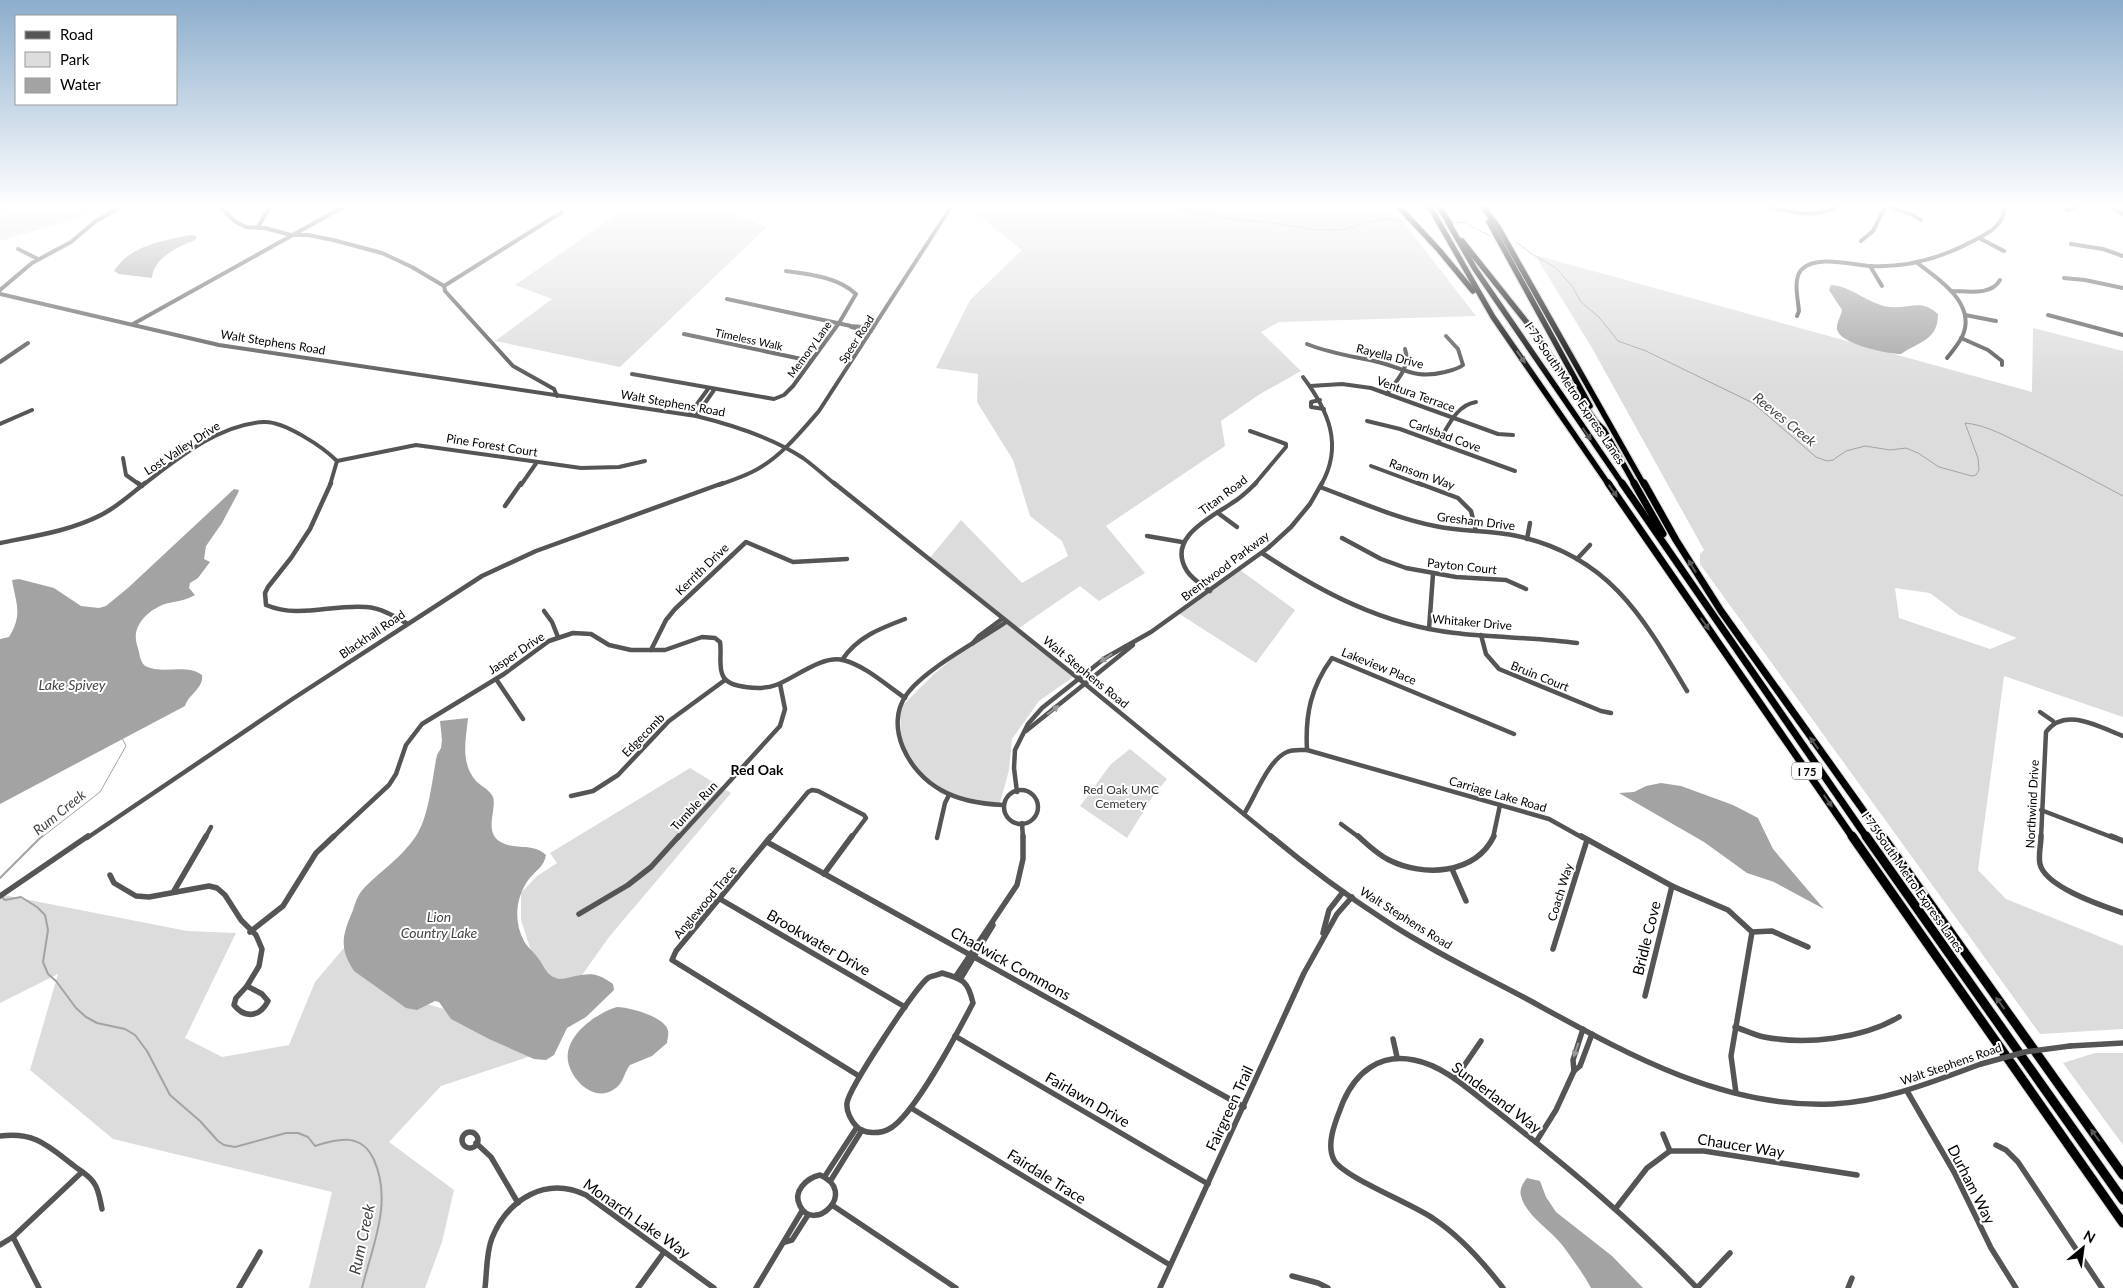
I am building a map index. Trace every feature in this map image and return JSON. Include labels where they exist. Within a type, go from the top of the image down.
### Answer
[{"type":"highway","points":[[1453,267],[1493,317]]},
{"type":"highway","name":"I 75","points":[[1463,267],[1493,317],[2123,1223]]},
{"type":"highway","points":[[1469,267],[1560,394]]},
{"type":"highway","name":"I-75 South Metro Express Lanes","points":[[1475,267],[1810,757],[2123,1200]]},
{"type":"highway","name":"I-75 South Metro Express Lanes","points":[[1482,267],[1532,329],[1596,422],[1604,430],[1686,575]]},
{"type":"highway","points":[[1515,267],[1604,430]]},
{"type":"highway","name":"I 75","points":[[1521,267],[1676,540],[1721,611],[2123,1175]]},
{"type":"street","points":[[0,292],[28,267]]},
{"type":"street","points":[[133,324],[233,267]]},
{"type":"street","points":[[414,267],[444,286],[467,317],[513,366],[554,389],[557,396]]},
{"type":"street","points":[[444,286],[475,267]]},
{"type":"street","name":"Speer Road","points":[[784,447],[805,428],[826,402],[912,267]]},
{"type":"street","points":[[1797,316],[1799,311],[1798,275],[1804,267]]},
{"type":"street","points":[[1871,267],[1882,286]]},
{"type":"street","points":[[1922,267],[1951,291],[1958,299],[1965,315],[1965,328],[1961,338],[1947,358]]},
{"type":"street","name":"Memory Lane","points":[[632,374],[714,390],[774,399],[779,398],[794,386],[839,323],[856,294],[854,291],[809,274],[786,271]]},
{"type":"street","points":[[2064,278],[2085,280],[2123,288]]},
{"type":"street","points":[[1951,291],[1988,291],[1996,287],[2000,280]]},
{"type":"street","name":"Walt Stephens Road","points":[[0,292],[219,345],[696,416],[721,422],[784,447],[804,459],[1004,621],[1079,679],[1316,873],[1343,892],[1387,922],[1439,952],[1592,1034],[1650,1064],[1704,1085],[1736,1094],[1789,1102],[1827,1105],[1907,1092],[1981,1064],[2025,1052],[2070,1046],[2123,1043]]},
{"type":"street","points":[[727,299],[839,323],[851,326],[852,328],[872,330]]},
{"type":"street","points":[[1965,315],[1996,321]]},
{"type":"street","points":[[2048,315],[2123,335]]},
{"type":"street","name":"Timeless Walk","points":[[684,334],[811,361]]},
{"type":"street","name":"Rayella Drive","points":[[1307,344],[1327,352],[1370,359],[1416,375],[1433,375],[1461,366],[1463,363],[1452,341],[1446,336]]},
{"type":"street","points":[[1961,338],[1996,354],[2002,361],[2002,365]]},
{"type":"street","points":[[0,362],[28,343]]},
{"type":"street","points":[[1387,394],[1403,371],[1408,359],[1405,349]]},
{"type":"street","name":"Brentwood Parkway","points":[[1021,736],[1032,725],[1086,685],[1136,642],[1262,553],[1280,538],[1302,514],[1320,487],[1327,470],[1331,450],[1330,423],[1320,400],[1303,377]]},
{"type":"street","name":"Ventura Terrace","points":[[1310,386],[1352,384],[1387,394],[1498,434],[1514,435]]},
{"type":"street","points":[[689,415],[708,388]]},
{"type":"street","points":[[696,416],[714,390]]},
{"type":"street","name":"Brentwood Parkway","points":[[1320,400],[1311,402],[1311,407],[1324,409]]},
{"type":"street","points":[[1438,443],[1464,404],[1476,402]]},
{"type":"street","points":[[0,424],[32,410]]},
{"type":"street","name":"Carlsbad Cove","points":[[1367,421],[1392,426],[1515,471]]},
{"type":"street","name":"Lost Valley Drive","points":[[0,543],[87,522],[103,514],[215,436],[247,424],[264,422],[278,424],[322,447],[338,461]]},
{"type":"street","name":"Titan Road","points":[[1182,542],[1191,531],[1258,482],[1286,446],[1282,442],[1250,431]]},
{"type":"street","name":"Pine Forest Court","points":[[338,461],[416,446],[447,448],[537,462],[594,468],[619,467],[645,461]]},
{"type":"street","name":"Blackhall Road","points":[[0,896],[406,624],[482,576],[510,562],[754,471],[784,447]]},
{"type":"street","points":[[122,458],[126,475],[142,486]]},
{"type":"street","points":[[338,461],[310,533],[268,587],[265,594],[266,605],[271,608],[295,611],[366,607],[379,610],[406,624]]},
{"type":"street","points":[[505,506],[537,462]]},
{"type":"street","name":"Ransom Way","points":[[1371,466],[1458,498],[1471,511],[1476,531]]},
{"type":"street","name":"Gresham Drive","points":[[1320,487],[1413,521],[1441,527],[1502,533],[1527,539],[1577,558],[1608,580],[1631,603],[1688,691]]},
{"type":"street","points":[[1218,513],[1237,527]]},
{"type":"street","points":[[1527,539],[1530,523]]},
{"type":"street","points":[[1147,536],[1182,542],[1180,553],[1184,566],[1192,576],[1210,591]]},
{"type":"street","name":"Payton Court","points":[[1342,538],[1381,559],[1406,568],[1433,574],[1506,580],[1526,589]]},
{"type":"street","name":"Kerrith Drive","points":[[650,650],[666,620],[675,609],[746,542],[793,562],[847,559]]},
{"type":"street","points":[[1577,558],[1590,545]]},
{"type":"street","name":"Whitaker Drive","points":[[1262,553],[1302,580],[1342,602],[1387,619],[1429,629],[1480,635],[1546,638],[1577,643]]},
{"type":"street","points":[[1429,629],[1433,574]]},
{"type":"street","points":[[544,611],[552,622],[558,637]]},
{"type":"street","points":[[842,660],[854,645],[867,636],[905,619]]},
{"type":"street","points":[[1003,805],[971,802],[949,795],[921,776],[905,754],[897,723],[905,698],[918,683],[972,644],[982,639],[1004,621]]},
{"type":"street","name":"Jasper Drive","points":[[250,932],[283,906],[316,853],[389,785],[396,774],[406,745],[422,724],[496,679],[536,648],[558,637],[573,633],[586,633],[621,649],[650,650],[672,648],[702,637],[715,638],[720,642],[722,675],[725,680]]},
{"type":"street","name":"Bruin Court","points":[[1480,635],[1483,650],[1490,661],[1499,669],[1601,711],[1611,713]]},
{"type":"street","name":"Brentwood Parkway","points":[[1021,736],[1035,715],[1079,679],[1105,658],[1136,642]]},
{"type":"street","name":"Lakeview Place","points":[[1307,750],[1306,708],[1332,658],[1514,734]]},
{"type":"street","points":[[725,680],[734,685],[774,686],[820,662],[842,660],[868,672],[905,698]]},
{"type":"street","points":[[496,679],[523,719]]},
{"type":"street","name":"Edgecomb","points":[[571,796],[593,790],[618,775],[669,721],[725,680]]},
{"type":"street","name":"Tumble Run","points":[[579,914],[628,885],[651,867],[776,732],[783,722],[786,712],[780,684]]},
{"type":"street","points":[[2040,712],[2053,722],[2067,718],[2078,720],[2123,736]]},
{"type":"street","name":"Northwind Drive","points":[[2053,722],[2049,724],[2046,732],[2040,865],[2046,875],[2080,897],[2123,913]]},
{"type":"street","points":[[1017,792],[1014,762],[1016,748],[1021,736]]},
{"type":"street","points":[[1244,814],[1275,762],[1283,754],[1294,750],[1307,750]]},
{"type":"street","name":"Carriage Lake Road","points":[[1307,750],[1549,819],[1672,886],[1728,910],[1752,932]]},
{"type":"street","name":"Anglewood Trace","points":[[824,874],[866,818],[864,815],[817,790],[811,790],[676,952],[672,960],[859,1076]]},
{"type":"street","points":[[1017,792],[1030,794],[1038,803],[1036,814],[1028,821],[1022,822],[1008,818],[1003,810],[1006,798],[1017,792]]},
{"type":"street","points":[[937,838],[945,803],[949,795]]},
{"type":"street","points":[[1341,824],[1388,860],[1423,870],[1452,869],[1465,865],[1488,846],[1496,830],[1500,805]]},
{"type":"street","points":[[2041,810],[2123,841]]},
{"type":"street","points":[[959,977],[1012,896],[1022,869],[1025,847],[1022,822]]},
{"type":"street","points":[[174,891],[211,827]]},
{"type":"street","name":"Coach Way","points":[[1553,949],[1587,840]]},
{"type":"street","name":"Chadwick Commons","points":[[767,842],[1244,1107]]},
{"type":"street","points":[[1452,869],[1466,901]]},
{"type":"street","points":[[110,875],[114,883],[136,896],[149,897],[210,886],[218,888],[225,895],[250,932],[259,941],[262,953],[258,969],[234,1003],[238,1010],[252,1016],[261,1012],[268,1001],[262,994],[247,986]]},
{"type":"street","name":"Bridle Cove","points":[[1645,996],[1672,886]]},
{"type":"street","name":"Fairgreen Trail","points":[[1322,939],[1329,910],[1343,892]]},
{"type":"street","name":"Fairgreen Trail","points":[[1160,1288],[1304,973],[1337,914],[1352,897]]},
{"type":"street","name":"Brookwater Drive","points":[[720,899],[905,1007]]},
{"type":"street","points":[[1736,1094],[1731,1056],[1752,932],[1772,931],[1808,947]]},
{"type":"street","points":[[942,973],[959,977],[970,989],[973,1003],[956,1036],[911,1108],[890,1129],[876,1133],[859,1128],[849,1116],[847,1102],[859,1076],[905,1007],[928,978],[942,973]]},
{"type":"street","points":[[1735,1027],[1765,1037],[1804,1041],[1857,1033],[1891,1024],[1899,1017]]},
{"type":"street","points":[[1574,1071],[1573,1060],[1583,1029]]},
{"type":"street","points":[[1536,1142],[1556,1110],[1574,1071],[1580,1066],[1592,1034]]},
{"type":"street","name":"Fairlawn Drive","points":[[956,1036],[1208,1184]]},
{"type":"street","points":[[1392,1038],[1397,1057],[1370,1066],[1353,1083],[1332,1138],[1330,1149],[1332,1156],[1342,1168],[1410,1204],[1442,1224],[1481,1260],[1502,1288]]},
{"type":"street","points":[[1455,1079],[1481,1041]]},
{"type":"street","name":"Sunderland Way","points":[[1397,1057],[1426,1063],[1455,1079],[1616,1208],[1652,1241],[1697,1288]]},
{"type":"street","name":"Durham Way","points":[[1907,1092],[1954,1172],[1991,1248],[2016,1288]]},
{"type":"street","name":"Fairdale Trace","points":[[911,1108],[1170,1266]]},
{"type":"street","points":[[828,1178],[859,1128]]},
{"type":"street","points":[[1616,1208],[1647,1168],[1670,1151],[1663,1134]]},
{"type":"street","points":[[0,1136],[35,1137],[53,1148],[95,1184],[102,1209]]},
{"type":"street","points":[[476,1143],[491,1157],[518,1203]]},
{"type":"street","points":[[1996,1145],[2006,1150],[2018,1162],[2102,1288]]},
{"type":"street","name":"Chaucer Way","points":[[1670,1151],[1704,1151],[1857,1175]]},
{"type":"street","points":[[0,1245],[13,1237],[82,1172]]},
{"type":"street","points":[[815,1176],[828,1178],[836,1191],[829,1210],[818,1216],[805,1213],[798,1199],[801,1186],[815,1176]]},
{"type":"street","name":"Monarch Lake Way","points":[[485,1288],[488,1252],[493,1236],[502,1220],[518,1203],[541,1190],[557,1187],[572,1188],[586,1195],[714,1288]]},
{"type":"street","points":[[832,1205],[956,1288]]},
{"type":"street","points":[[756,1288],[785,1242],[792,1240],[805,1213]]},
{"type":"street","points":[[13,1237],[39,1288]]},
{"type":"street","points":[[240,1288],[260,1252]]},
{"type":"street","points":[[638,1288],[664,1252]]},
{"type":"street","points":[[1697,1288],[1730,1253]]},
{"type":"street","points":[[1292,1276],[1318,1283],[1328,1288]]},
{"type":"street","points":[[1848,1288],[1852,1278]]},
{"type":"green space","points":[[541,267],[725,267],[620,367],[495,341],[552,299],[515,285]]},
{"type":"green space","points":[[1004,267],[1438,267],[1476,316],[1279,322],[1261,332],[1301,371],[1260,394],[1221,421],[1225,446],[1106,526],[1145,573],[1099,601],[1080,586],[1019,628],[1076,675],[1039,701],[1012,739],[1009,770],[1000,803],[976,802],[941,794],[913,768],[901,740],[900,708],[934,674],[1002,618],[929,559],[961,520],[1022,583],[1068,556],[1062,541],[1030,516],[1013,460],[977,402],[978,374],[936,368],[970,300]]},
{"type":"green space","points":[[1542,267],[1579,267],[2032,392],[2033,328],[2123,351],[2123,717],[2004,676],[1978,870],[2006,899],[2123,946],[2123,1029],[2040,1034],[1700,564],[1700,554],[1704,550],[1592,348]],"holes":[[[1895,588],[1930,593],[1959,615],[2017,638],[1990,649],[1899,618]]]},
{"type":"green space","points":[[1240,570],[1295,610],[1256,663],[1178,613]]},
{"type":"green space","name":"Red Oak UMC Cemetery","points":[[1130,749],[1167,779],[1153,796],[1127,838],[1080,806],[1111,764]]},
{"type":"green space","points":[[690,768],[731,793],[609,937],[575,985],[540,978],[521,920],[521,893],[537,876],[557,863],[550,853]]},
{"type":"green space","points":[[4,895],[187,931],[236,933],[185,1038],[222,1057],[289,1045],[315,982],[354,936],[427,1004],[484,1021],[531,1056],[441,1086],[389,1142],[454,1190],[442,1242],[425,1288],[309,1288],[332,1192],[113,1139],[30,1070],[58,974],[0,1003],[0,898]]},
{"type":"green space","points":[[2095,1053],[2123,1053],[2123,1145],[2063,1063]]},
{"type":"water","points":[[117,267],[155,267],[152,278],[119,274],[114,271]]},
{"type":"water","points":[[1831,285],[1839,286],[1882,306],[1926,306],[1938,314],[1935,329],[1927,339],[1901,354],[1855,344],[1840,334],[1837,329],[1842,310],[1829,290]]},
{"type":"water","name":"Lake Spivey","points":[[234,489],[239,490],[238,493],[222,523],[206,546],[204,559],[210,562],[198,578],[190,583],[189,588],[195,595],[184,600],[165,604],[153,610],[142,620],[136,631],[137,645],[145,666],[159,670],[189,670],[202,675],[201,684],[185,706],[0,804],[0,639],[9,637],[16,622],[17,609],[12,580],[19,579],[54,588],[81,606],[99,608],[106,606]]},
{"type":"water","name":"Lion Country Lake","points":[[468,718],[465,742],[466,759],[471,774],[493,797],[492,831],[499,841],[505,844],[529,847],[546,855],[542,865],[529,879],[521,893],[517,917],[524,941],[546,971],[555,978],[560,979],[593,974],[613,984],[614,990],[586,1017],[567,1028],[554,1055],[546,1060],[534,1059],[489,1039],[451,1019],[439,1002],[435,1001],[417,1010],[406,1008],[354,971],[344,947],[347,926],[361,892],[405,850],[416,836],[424,819],[437,755],[441,748],[440,721]]},
{"type":"water","points":[[1661,783],[1681,786],[1733,805],[1758,818],[1773,849],[1824,909],[1774,882],[1747,873],[1704,842],[1619,793],[1634,792],[1646,786]]},
{"type":"water","points":[[617,1007],[638,1011],[661,1021],[668,1031],[667,1043],[652,1056],[630,1065],[617,1088],[606,1093],[598,1093],[584,1087],[579,1082],[570,1068],[568,1052],[571,1043],[583,1027],[600,1014]]},
{"type":"water","points":[[1527,1178],[1540,1181],[1546,1197],[1556,1212],[1612,1256],[1643,1288],[1591,1288],[1563,1246],[1528,1210],[1521,1196],[1523,1184]]},
{"type":"waterway","name":"Reeves Creek","points":[[1555,267],[1572,286],[1581,302],[1599,317],[1618,341],[1646,351],[1753,403],[1816,457],[1827,461],[1833,460],[1846,451],[1865,446],[1890,450],[1906,448],[1918,453],[1939,467],[1972,476],[1976,475],[1979,470],[1978,458],[1965,423],[1973,424],[2004,435],[2123,496]]},
{"type":"waterway","name":"Rum Creek","points":[[41,838],[100,792],[126,746],[122,738]]},
{"type":"waterway","name":"Rum Creek","points":[[0,878],[42,836]]},
{"type":"waterway","name":"Rum Creek","points":[[3,898],[5,900],[21,897],[37,907],[45,915],[48,930],[43,962],[48,974],[56,981],[76,1008],[86,1017],[97,1023],[125,1029],[135,1035],[147,1051],[170,1095],[200,1121],[218,1141],[224,1145],[235,1147],[286,1133],[298,1133],[308,1137],[315,1146],[333,1141],[349,1140],[363,1145],[369,1151],[374,1160],[382,1192],[379,1224],[362,1288]]},
{"type":"district","name":"Red Oak","points":[[757,769]]}]
